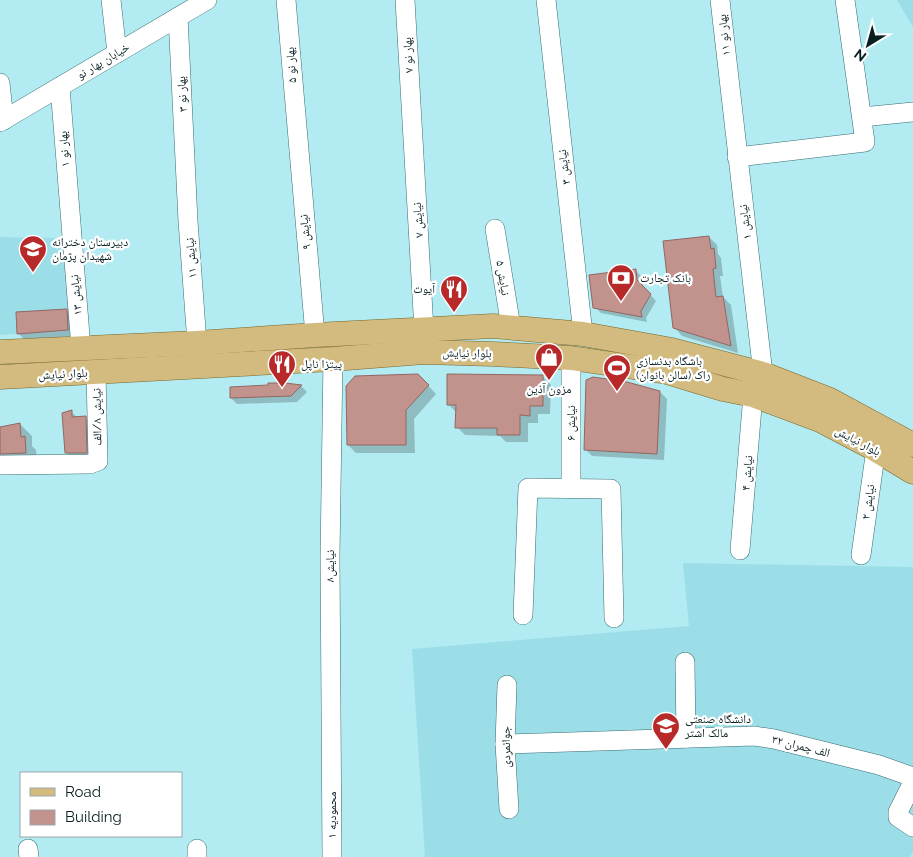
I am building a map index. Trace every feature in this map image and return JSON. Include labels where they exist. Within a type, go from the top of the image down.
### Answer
[{"type":"main road","name":"بلوار نیایش","points":[[0,352],[197,344],[315,335],[493,326],[583,334],[672,350],[763,374],[830,400],[913,445]]},
{"type":"main road","name":"بلوار نیایش","points":[[0,377],[96,373],[424,352],[571,358],[667,372],[754,396],[820,420],[876,449],[913,472]]},
{"type":"street","points":[[110,0],[117,53]]},
{"type":"street","name":"خیابان بهار نو","points":[[2,121],[206,0]]},
{"type":"street","name":"۵ بهار نو","points":[[286,0],[296,129]]},
{"type":"street","name":"۷ بهار نو","points":[[405,0],[411,111]]},
{"type":"street","name":"نیایش ۳","points":[[546,0],[583,334]]},
{"type":"street","name":"۱۱ بهار نو","points":[[720,0],[727,70]]},
{"type":"street","points":[[737,157],[865,142],[845,0]]},
{"type":"street","name":"۳ بهار نو","points":[[178,17],[186,172]]},
{"type":"street","name":"نیایش ۱","points":[[727,70],[763,374]]},
{"type":"street","points":[[0,83],[2,121]]},
{"type":"street","name":"۱ بهار نو","points":[[60,87],[69,211]]},
{"type":"street","name":"نیایش ۷","points":[[411,111],[424,330]]},
{"type":"street","points":[[862,117],[913,112]]},
{"type":"street","name":"نیایش ۹","points":[[296,129],[315,335]]},
{"type":"street","name":"نیایش ۱۱","points":[[186,172],[197,344]]},
{"type":"street","name":"نیایش ۱۳","points":[[69,211],[81,348]]},
{"type":"street","name":"نیایش ۵","points":[[495,229],[511,327]]},
{"type":"street","name":"نیایش ۶","points":[[571,358],[571,488]]},
{"type":"street","name":"نیایش۸","points":[[332,773],[330,557],[333,359]]},
{"type":"street","name":"نیایش ۸/الف","points":[[0,465],[90,464],[98,461],[96,373]]},
{"type":"street","name":"نیایش ۴","points":[[740,550],[754,396]]},
{"type":"street","name":"نیایش ۲","points":[[860,556],[876,449]]},
{"type":"street","points":[[523,615],[528,488],[612,489],[614,618]]},
{"type":"street","points":[[684,662],[686,738]]},
{"type":"street","name":"جوانمردی","points":[[507,685],[505,744],[509,809]]},
{"type":"street","name":"۳۲ الف چمران","points":[[505,744],[754,736],[878,766],[913,777]]},
{"type":"street","name":"۱ محمودیه","points":[[332,773],[332,857]]},
{"type":"street","points":[[913,782],[898,812],[898,817],[913,828]]},
{"type":"shaded area","points":[[897,0],[913,0],[913,27]]},
{"type":"shaded area","name":"دبیرستان دخترانه شهیدان پژمان","points":[[0,237],[64,238],[71,330],[0,335]]},
{"type":"shaded area","name":"دانشگاه صنعتی مالک اشتر","points":[[683,563],[913,567],[913,852],[910,857],[425,857],[412,649],[689,626]]},
{"type":"building","points":[[709,236],[711,249],[714,248],[716,268],[713,269],[716,297],[723,296],[731,346],[673,328],[663,241]]},
{"type":"building","points":[[636,269],[637,280],[651,294],[641,311],[642,317],[593,308],[589,275]]},
{"type":"building","points":[[67,309],[68,330],[17,334],[16,312]]},
{"type":"building","points":[[418,374],[429,385],[406,410],[406,445],[347,445],[346,386],[355,376]]},
{"type":"building","points":[[447,374],[543,375],[543,406],[530,406],[530,416],[520,415],[520,435],[497,435],[497,428],[455,428],[456,405],[447,405]]},
{"type":"building","points":[[593,377],[627,382],[660,391],[657,454],[584,450],[586,380]]},
{"type":"building","points":[[268,383],[302,385],[291,396],[230,398],[230,387],[268,385]]},
{"type":"building","points":[[72,410],[72,417],[86,416],[87,453],[65,453],[62,413]]},
{"type":"building","points":[[20,423],[21,437],[25,436],[26,453],[0,454],[0,427]]},
{"type":"place","name":"دبیرستان دخترانه شهیدان پژمان","points":[[33,273]]},
{"type":"place","name":"بانک تجارت","points":[[621,302]]},
{"type":"place","name":"آیوت","points":[[454,313]]},
{"type":"place","name":"مزون آذین","points":[[549,381]]},
{"type":"place","name":"پیتزا ناپل","points":[[282,388]]},
{"type":"place","name":"باشگاه بدنسازی راک (سالن بانوان)","points":[[617,392]]},
{"type":"place","name":"دانشگاه صنعتی مالک اشتر","points":[[666,750]]}]
